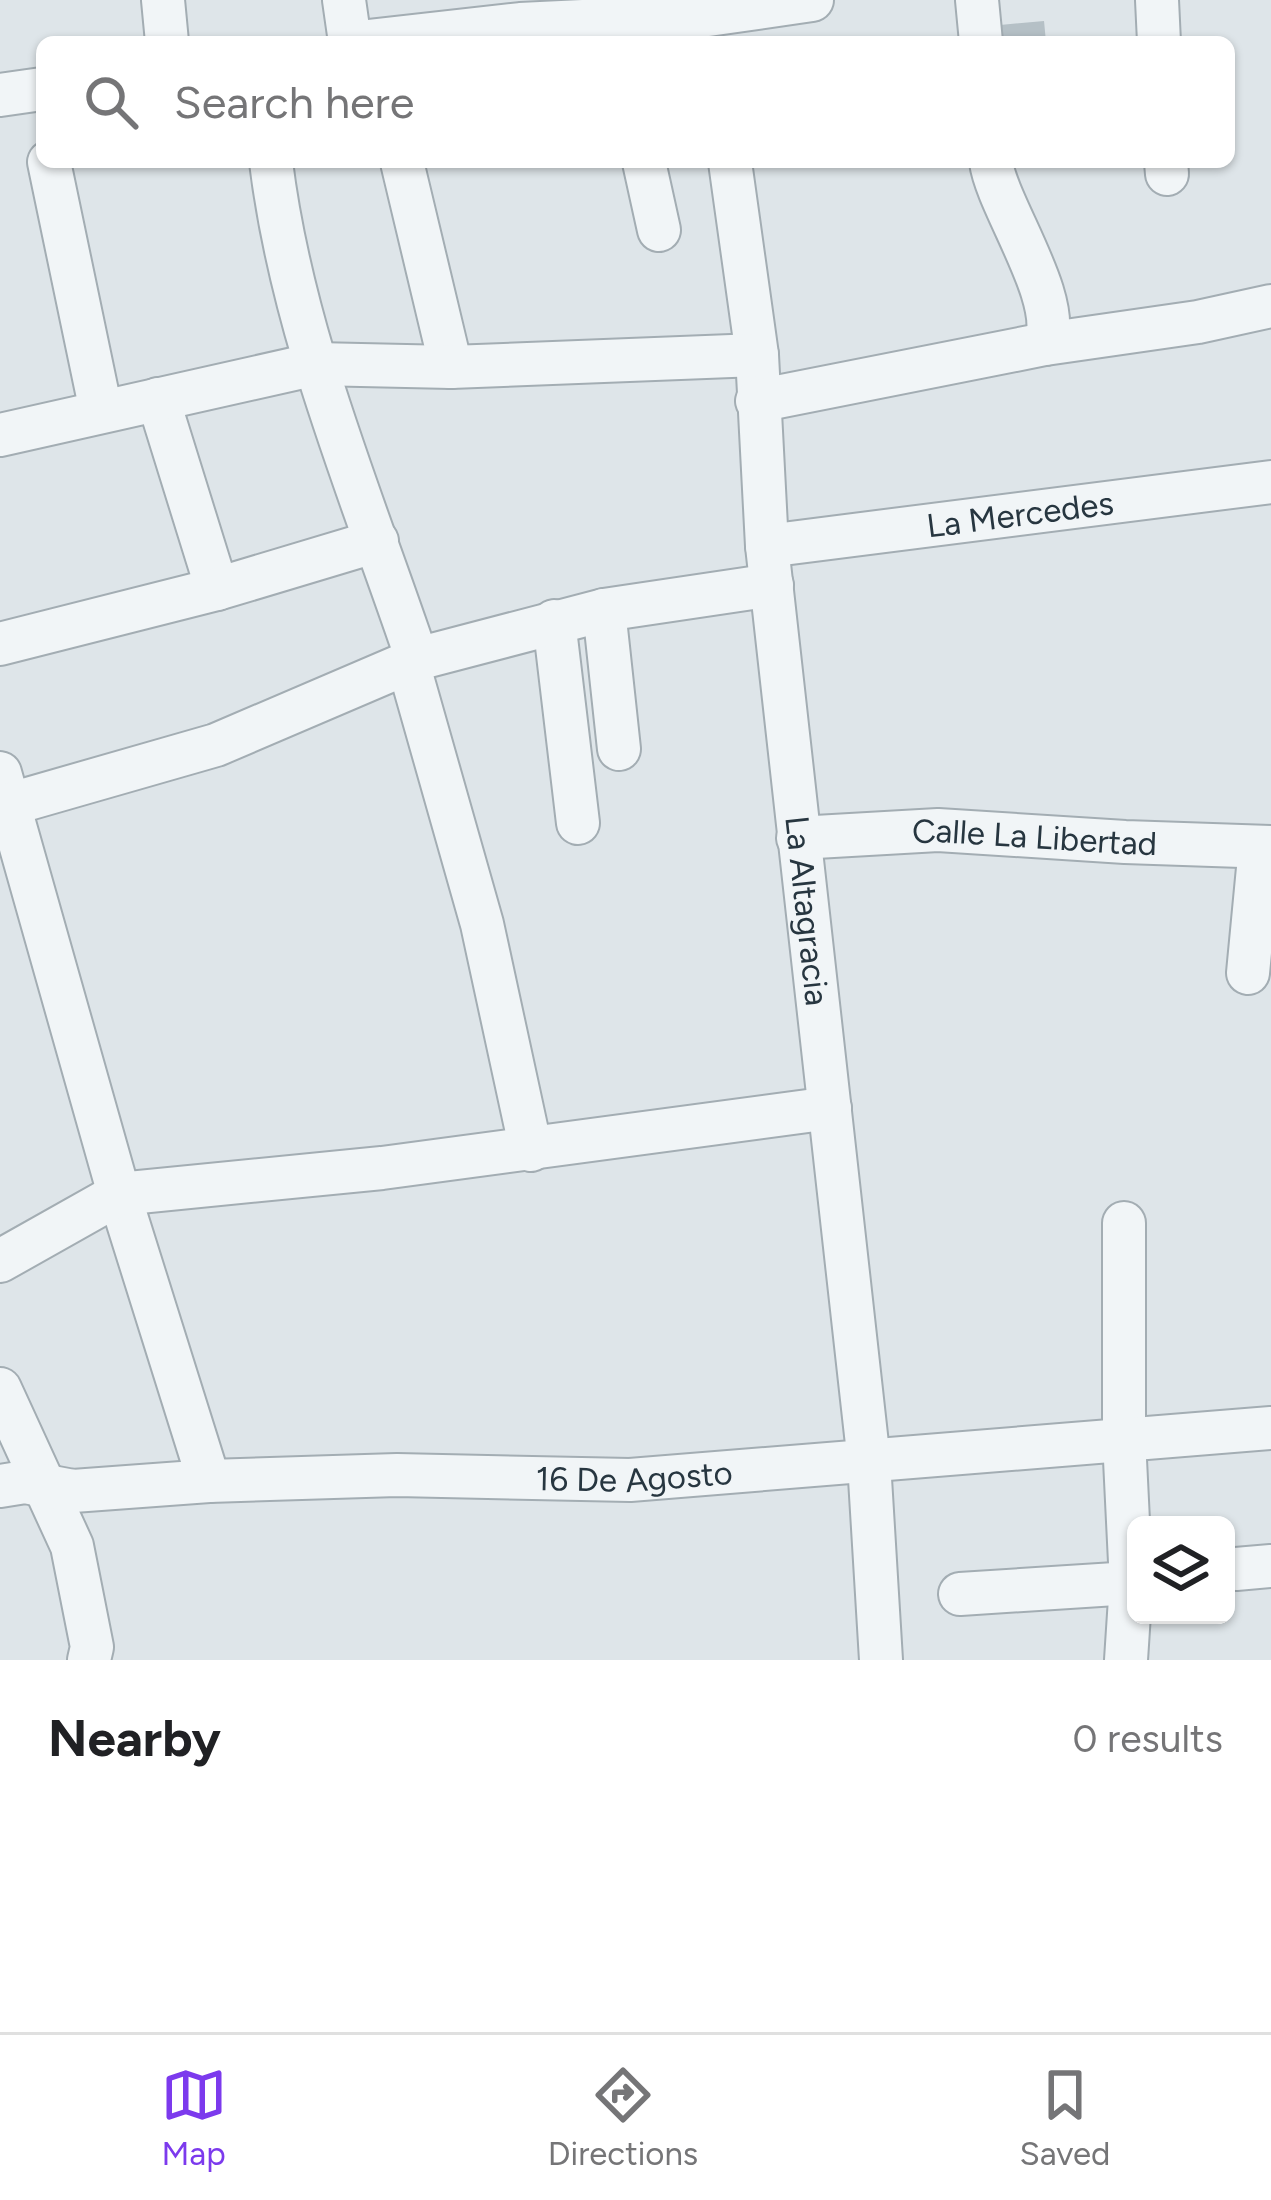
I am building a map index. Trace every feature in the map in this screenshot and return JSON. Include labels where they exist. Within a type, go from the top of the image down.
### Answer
[{"type":"street","points":[[163,0],[166,36]]},
{"type":"street","points":[[344,0],[349,36]]},
{"type":"street","points":[[391,36],[518,12],[709,19],[812,0]]},
{"type":"street","points":[[977,0],[980,36]]},
{"type":"street","points":[[1157,0],[1160,36]]},
{"type":"street","points":[[50,168],[101,411]]},
{"type":"street","points":[[272,168],[278,216],[316,364],[377,541],[482,924],[531,1150]]},
{"type":"street","points":[[403,168],[451,367]]},
{"type":"street","points":[[645,168],[659,230]]},
{"type":"street","name":"La Altagracia","points":[[731,168],[757,355],[769,566],[869,1462],[880,1660]]},
{"type":"street","points":[[994,168],[1032,259],[1049,331],[1045,344]]},
{"type":"street","points":[[758,400],[1271,306]]},
{"type":"street","points":[[0,435],[316,364],[451,367],[757,355]]},
{"type":"street","points":[[158,399],[217,589]]},
{"type":"street","name":"La Mercedes","points":[[4,795],[216,745],[412,661],[769,566],[1271,482]]},
{"type":"street","points":[[0,644],[217,589],[377,541]]},
{"type":"street","points":[[604,610],[619,749]]},
{"type":"street","points":[[554,621],[578,823]]},
{"type":"street","points":[[4,795],[118,1194],[209,1480]]},
{"type":"street","name":"Calle La Libertad","points":[[799,838],[938,830],[1266,847]]},
{"type":"street","points":[[1248,973],[1266,847]]},
{"type":"street","points":[[0,1261],[118,1194],[531,1150],[830,1108]]},
{"type":"street","points":[[1124,1223],[1128,1516]]},
{"type":"street","points":[[0,1389],[72,1546],[92,1647],[89,1660]]},
{"type":"street","name":"16 De Agosto","points":[[0,1486],[26,1482],[73,1491],[209,1480],[398,1475],[630,1480],[1271,1428]]},
{"type":"street","points":[[960,1594],[1127,1582]]},
{"type":"street","points":[[1126,1660],[1128,1624]]},
{"type":"building","points":[[1044,21],[1045,36],[1001,36],[1000,25]]}]
